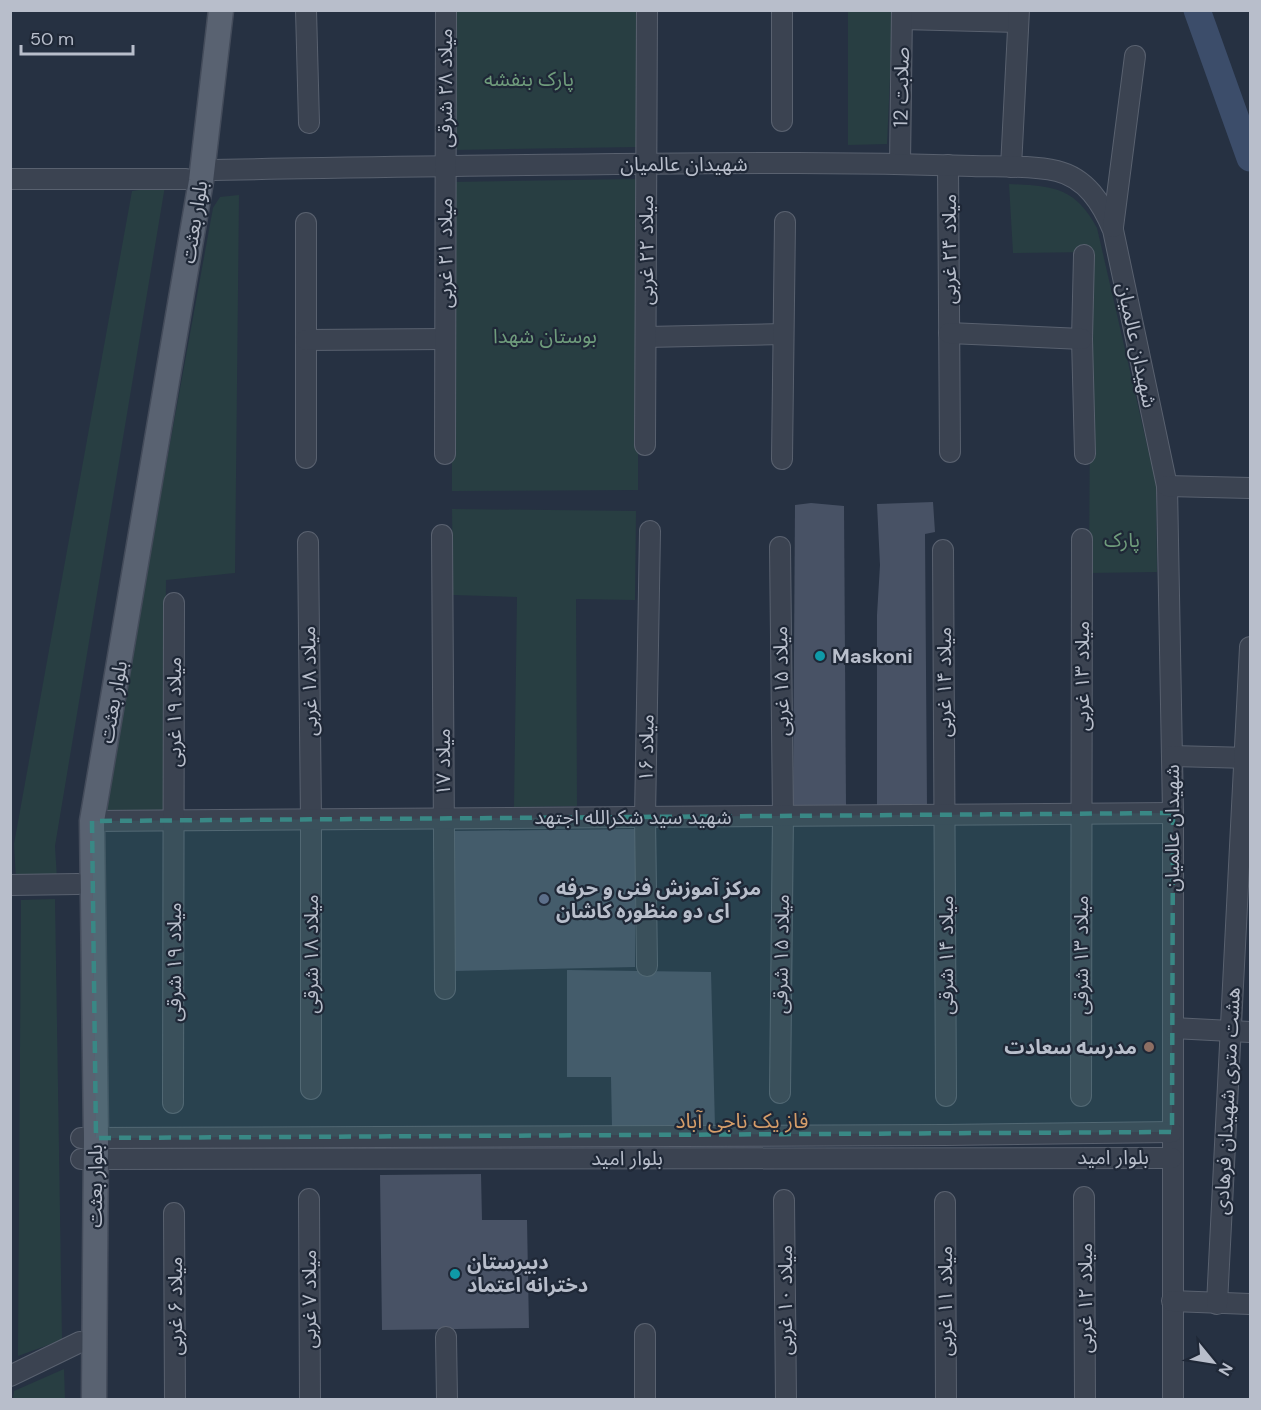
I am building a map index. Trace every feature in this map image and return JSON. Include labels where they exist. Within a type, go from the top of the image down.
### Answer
[{"type":"main road","name":"بلوار بعثت","points":[[94,1400],[78,821],[194,175],[207,10]]},
{"type":"main road","name":"بلوار بعثت","points":[[80,1400],[80,1342],[88,1148],[92,821],[221,10]]},
{"type":"street","points":[[306,10],[309,123]]},
{"type":"street","name":"میلاد ۲۸ شرقی","points":[[445,166],[446,10]]},
{"type":"street","name":"میلاد ۲۲ غربی","points":[[645,445],[647,10]]},
{"type":"street","points":[[782,10],[782,121]]},
{"type":"street","points":[[902,15],[1018,16],[1011,167]]},
{"type":"street","name":"صلابت 12","points":[[900,164],[902,15]]},
{"type":"street","points":[[1113,230],[1135,56]]},
{"type":"street","name":"شهیدان عالمیان","points":[[10,179],[445,166],[646,163],[1011,167],[1056,171],[1083,183],[1106,213],[1113,230],[1167,486],[1173,813],[1173,1400]]},
{"type":"street","name":"میلاد ۲۴ غربی","points":[[948,165],[950,452]]},
{"type":"street","name":"میلاد ۲۱ غربی","points":[[445,166],[445,454]]},
{"type":"street","points":[[782,459],[785,222]]},
{"type":"street","points":[[306,223],[306,458]]},
{"type":"street","points":[[1084,255],[1082,339],[1085,454]]},
{"type":"street","points":[[949,333],[1082,339]]},
{"type":"street","points":[[646,337],[783,334]]},
{"type":"street","points":[[306,340],[445,339]]},
{"type":"street","points":[[1167,486],[1251,488]]},
{"type":"street","name":"میلاد ۱۶","points":[[647,966],[645,817],[650,531]]},
{"type":"street","name":"میلاد ۱۷","points":[[442,535],[445,989]]},
{"type":"street","name":"میلاد ۱۳ غربی","points":[[1081,813],[1082,539]]},
{"type":"street","name":"میلاد ۱۸ غربی","points":[[308,542],[311,820]]},
{"type":"street","name":"میلاد ۱۵ غربی","points":[[780,547],[783,816]]},
{"type":"street","name":"میلاد ۱۴ غربی","points":[[943,550],[945,814]]},
{"type":"street","name":"میلاد ۱۹ غربی","points":[[174,603],[175,821]]},
{"type":"street","name":"هشت متری شهیدان فرهادی","points":[[1217,1304],[1248,758],[1251,646]]},
{"type":"street","points":[[1172,756],[1248,758]]},
{"type":"street","name":"میلاد ۱۳ شرقی","points":[[1081,813],[1081,1096]]},
{"type":"street","name":"شهید سید شکرالله اجتهد","points":[[92,821],[1173,813]]},
{"type":"street","name":"میلاد ۱۴ شرقی","points":[[945,814],[946,1096]]},
{"type":"street","name":"میلاد ۱۵ شرقی","points":[[780,1093],[783,816]]},
{"type":"street","name":"میلاد ۱۸ شرقی","points":[[311,820],[311,1089]]},
{"type":"street","name":"میلاد ۱۹ شرقی","points":[[173,1103],[175,821]]},
{"type":"street","points":[[10,885],[78,884]]},
{"type":"street","points":[[1173,1028],[1251,1032]]},
{"type":"street","name":"بلوار امید","points":[[88,1148],[500,1137],[1172,1132]]},
{"type":"street","points":[[588,1136],[588,1158]]},
{"type":"street","points":[[500,1137],[502,1158]]},
{"type":"street","name":"بلوار امید","points":[[88,1148],[502,1158],[1172,1158]]},
{"type":"street","name":"میلاد ۱۲ غربی","points":[[1084,1197],[1085,1400]]},
{"type":"street","name":"میلاد ۷ غربی","points":[[309,1199],[310,1400]]},
{"type":"street","name":"میلاد ۱۰ غربی","points":[[784,1200],[786,1400]]},
{"type":"street","name":"میلاد ۱۱ غربی","points":[[945,1202],[946,1400]]},
{"type":"street","name":"میلاد ۶ غربی","points":[[174,1213],[176,1400]]},
{"type":"street","points":[[1172,1301],[1251,1305]]},
{"type":"street","points":[[645,1334],[645,1400]]},
{"type":"street","points":[[447,1337],[447,1400]]},
{"type":"street","points":[[10,1376],[80,1342]]},
{"type":"highlighted area","points":[[1173,813],[1172,1132],[96,1138],[92,821]]},
{"type":"green space","name":"پارک بنفشه","points":[[455,11],[637,11],[638,147],[453,150]]},
{"type":"green space","points":[[848,11],[893,11],[887,144],[848,145]]},
{"type":"green space","name":"بوستان شهدا","points":[[638,179],[638,490],[452,491],[451,182]]},
{"type":"green space","name":"پارک","points":[[1009,184],[1038,186],[1061,191],[1080,204],[1097,228],[1156,484],[1157,572],[1089,573],[1091,252],[1013,253]]},
{"type":"green space","points":[[165,186],[55,846],[57,879],[16,880],[14,844],[132,191]]},
{"type":"green space","points":[[239,195],[235,573],[166,580],[164,810],[103,810],[213,208],[220,197]]},
{"type":"green space","points":[[452,509],[636,511],[635,600],[576,599],[577,806],[514,807],[517,597],[453,595]]},
{"type":"green space","points":[[55,899],[62,1340],[18,1356],[21,900]]},
{"type":"green space","points":[[64,1369],[65,1399],[13,1399],[14,1391]]},
{"type":"building","points":[[933,502],[935,532],[925,534],[927,806],[877,808],[877,615],[880,565],[877,504]]},
{"type":"building","name":"Maskoni","points":[[811,503],[844,506],[846,807],[793,809],[795,505]]},
{"type":"building","name":"مرکز آموزش فنی و حرفه ای دو منظوره کاشان","points":[[635,829],[635,967],[453,971],[453,831]]},
{"type":"building","points":[[567,970],[711,972],[715,1127],[612,1127],[611,1077],[567,1077]]},
{"type":"building","name":"دبیرستان دخترانه اعتماد","points":[[481,1174],[482,1220],[527,1220],[529,1328],[382,1330],[380,1175]]},
{"type":"waterway","points":[[1197,10],[1250,158]]},
{"type":"place","name":"Maskoni","points":[[820,656]]},
{"type":"place","name":"مرکز آموزش فنی و حرفه ای دو منظوره کاشان","points":[[544,899]]},
{"type":"place","name":"مدرسه سعادت","points":[[1149,1047]]},
{"type":"place","name":"دبیرستان دخترانه اعتماد","points":[[455,1274]]},
{"type":"district","name":"فاز یک ناجی آباد","points":[[742,1121]]}]
